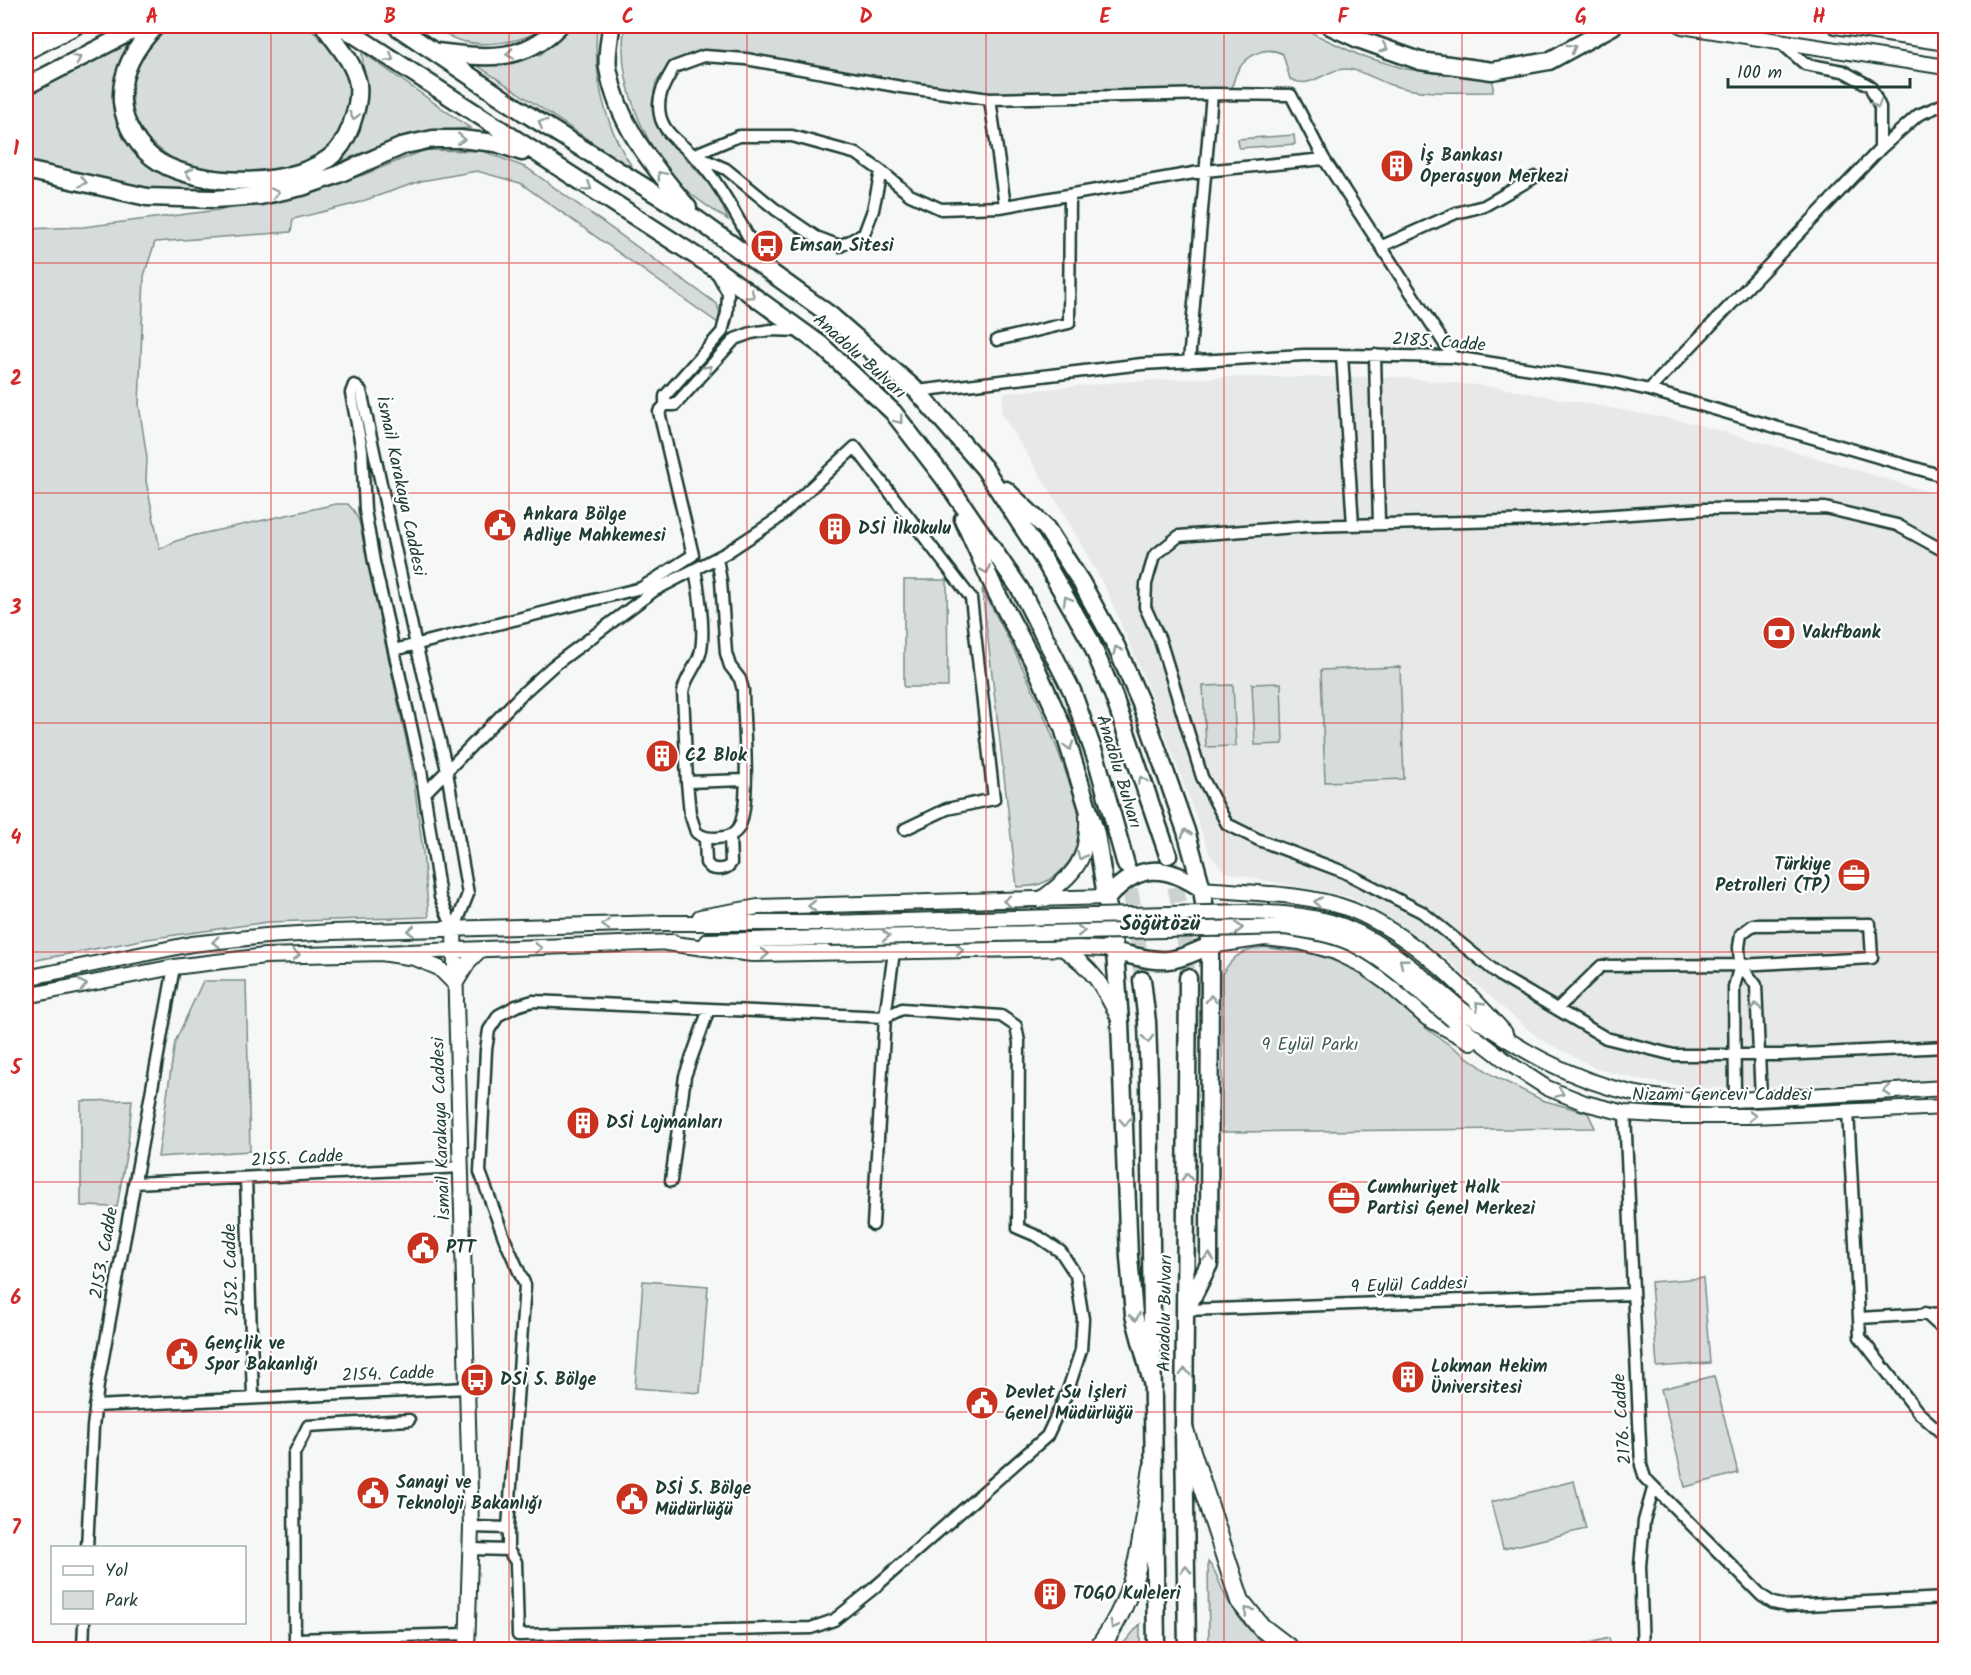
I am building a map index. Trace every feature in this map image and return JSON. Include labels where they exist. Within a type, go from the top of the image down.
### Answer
[{"type":"highway","points":[[1185,1430],[1240,1601],[1262,1627],[1291,1650]]},
{"type":"highway","points":[[1097,1650],[1110,1633],[1127,1601],[1137,1568],[1153,1468]]},
{"type":"main road","points":[[26,36],[54,26]]},
{"type":"main road","points":[[26,51],[75,26]]},
{"type":"main road","points":[[26,86],[142,26]]},
{"type":"main road","points":[[156,26],[137,48],[123,81],[123,108],[132,133],[148,153],[159,162],[172,168],[218,180],[240,181],[264,180],[310,169],[336,152],[351,130],[357,108],[358,84],[348,60],[324,26]]},
{"type":"main road","name":"Anadolu Bulvarı","points":[[341,26],[716,269],[821,345],[893,412],[944,478],[1020,589],[1071,691],[1097,761],[1126,865]]},
{"type":"main road","name":"Anadolu Bulvarı","points":[[396,26],[525,113],[698,220],[830,315],[916,391],[984,468],[1044,560],[1090,640],[1114,697],[1168,855]]},
{"type":"main road","points":[[435,52],[472,56],[524,52],[559,26]]},
{"type":"main road","points":[[611,26],[608,66],[621,112],[644,156],[698,220]]},
{"type":"main road","points":[[1330,26],[1358,39],[1420,61],[1492,71],[1549,61],[1613,26]]},
{"type":"main road","points":[[26,170],[147,197],[205,199],[260,196],[302,187],[334,176],[405,145],[433,140],[460,139],[496,143],[551,163]]},
{"type":"main road","points":[[984,468],[1046,528],[1081,582],[1116,646],[1146,717],[1186,831],[1202,889],[1210,946],[1209,1264],[1186,1310]]},
{"type":"main road","points":[[944,478],[996,592],[1035,665],[1063,728],[1096,834],[1108,897],[1115,952],[1132,1304],[1153,1386]]},
{"type":"main road","points":[[1108,897],[1120,884],[1135,874],[1157,872],[1184,876],[1202,889]]},
{"type":"main road","points":[[1115,952],[1168,960],[1184,957],[1210,946]]},
{"type":"main road","name":"Anadolu Bulvarı","points":[[1187,1650],[1185,1430],[1188,978]]},
{"type":"main road","name":"Anadolu Bulvarı","points":[[1142,980],[1149,1080],[1156,1650]]},
{"type":"street","points":[[1682,26],[1946,67]]},
{"type":"street","points":[[1835,26],[1946,43]]},
{"type":"street","points":[[1780,42],[1805,64],[1843,71],[1870,86],[1880,107],[1880,148]]},
{"type":"street","points":[[766,268],[712,177],[693,154],[672,137],[660,116],[660,93],[674,67],[704,56],[746,59],[901,87],[990,99],[1212,94],[1291,95],[1324,159],[1453,357]]},
{"type":"street","points":[[1189,362],[1212,94]]},
{"type":"street","points":[[990,99],[1005,206]]},
{"type":"street","points":[[1649,390],[1880,148],[1918,114],[1946,103]]},
{"type":"street","points":[[693,154],[740,136],[792,136],[857,154],[910,195],[941,209],[1005,206],[1205,171],[1324,159]]},
{"type":"street","points":[[693,154],[726,169],[775,210],[816,237],[840,246],[864,234],[873,210],[881,171]]},
{"type":"street","points":[[1382,246],[1455,213],[1484,206],[1535,177]]},
{"type":"street","points":[[997,340],[1069,323],[1070,195]]},
{"type":"street","points":[[394,650],[641,588],[693,555],[659,412],[665,405],[665,396],[722,332],[727,313],[728,293],[716,269]]},
{"type":"street","points":[[665,405],[675,405],[735,339],[751,333],[771,330],[802,331]]},
{"type":"street","name":"2185. Cadde","points":[[916,391],[1142,364],[1304,355],[1453,357],[1610,381],[1649,390],[1946,477]]},
{"type":"street","points":[[1342,355],[1353,525]]},
{"type":"street","points":[[1375,355],[1379,524]]},
{"type":"street","name":"İsmail Karakaya Caddesi","points":[[454,930],[440,897],[425,793],[374,562],[365,510],[362,450],[351,393],[354,385],[361,391],[416,645],[447,771],[468,894],[454,930],[471,1527],[467,1650]]},
{"type":"street","points":[[425,793],[522,694],[553,666],[655,590],[717,558],[776,520],[855,447],[971,598],[994,799],[947,809],[905,830]]},
{"type":"street","points":[[1946,552],[1897,525],[1825,508],[1705,509],[1539,520],[1353,525],[1179,536],[1154,556],[1146,584],[1145,607],[1160,640],[1202,777],[1227,824],[1259,840],[1344,872],[1422,912],[1502,977],[1606,1038],[1674,1055],[1781,1055],[1946,1047]]},
{"type":"street","points":[[705,838],[706,863],[711,868],[726,868],[731,863],[730,836],[738,827],[744,811],[743,690],[740,679],[730,666],[726,653],[721,581],[717,558]]},
{"type":"street","points":[[695,569],[701,617],[701,649],[682,692],[687,782],[694,829],[705,838],[730,836]]},
{"type":"street","points":[[687,782],[745,780]]},
{"type":"street","points":[[1040,900],[1072,873],[1083,856],[1088,838],[1086,799]]},
{"type":"street","name":"Nizami Gencevi Caddesi","points":[[1202,889],[1311,900],[1352,910],[1420,951],[1476,1000],[1519,1048]]},
{"type":"street","points":[[26,978],[192,944],[267,936],[332,932],[664,923],[758,907],[1108,897]]},
{"type":"street","name":"Nizami Gencevi Caddesi","points":[[664,923],[827,923],[1157,914],[1291,914],[1332,922],[1369,938],[1398,957],[1510,1064]]},
{"type":"street","points":[[1557,1009],[1601,966],[1740,965],[1872,958],[1870,924],[1753,925],[1741,934],[1740,965],[1734,987],[1735,1099]]},
{"type":"street","name":"Nizami Gencevi Caddesi","points":[[666,943],[1285,927],[1324,934],[1357,946],[1459,1016],[1519,1048],[1557,1068],[1633,1093],[1677,1098],[1761,1099],[1946,1088]]},
{"type":"street","name":"Nizami Gencevi Caddesi","points":[[1210,946],[1265,938],[1300,942],[1333,951],[1360,964],[1387,983],[1427,1018],[1510,1064],[1547,1088],[1585,1103],[1625,1113],[1673,1116],[1752,1116],[1946,1107]]},
{"type":"street","points":[[26,996],[174,967],[265,956],[666,943],[752,954],[1062,948],[1093,948],[1115,952]]},
{"type":"street","points":[[1062,948],[1083,962],[1103,986],[1120,1022]]},
{"type":"street","points":[[381,953],[415,958],[440,968],[455,984],[480,950]]},
{"type":"street","points":[[873,1225],[885,1017],[894,952]]},
{"type":"street","points":[[1740,965],[1756,985],[1761,1099]]},
{"type":"street","name":"2153. Cadde","points":[[87,1546],[95,1406],[174,967]]},
{"type":"street","points":[[534,1001],[709,1009],[885,1017],[902,1009],[1001,1016],[1016,1026],[1019,1042],[1018,1228],[1039,1237],[1060,1252],[1076,1275],[1083,1319],[1082,1350],[1068,1393],[1047,1436],[834,1620],[811,1628],[518,1635],[516,1562],[508,1550],[508,1528],[525,1285],[505,1240],[480,1172],[489,1030],[499,1016],[516,1006],[534,1001]]},
{"type":"street","points":[[671,1181],[685,1076],[709,1009]]},
{"type":"street","points":[[1848,1111],[1860,1337],[1918,1412],[1946,1437]]},
{"type":"street","name":"2176. Cadde","points":[[1625,1113],[1641,1465],[1645,1478],[1653,1489],[1762,1596],[1773,1603],[1786,1606],[1946,1598]]},
{"type":"street","name":"2155. Cadde","points":[[134,1183],[462,1167]]},
{"type":"street","name":"2152. Cadde","points":[[246,1178],[253,1397]]},
{"type":"street","name":"9 Eylül Caddesi","points":[[1186,1310],[1633,1294]]},
{"type":"street","points":[[1925,1313],[1946,1332]]},
{"type":"street","points":[[1859,1318],[1946,1313]]},
{"type":"street","name":"2154. Cadde","points":[[95,1406],[466,1388]]},
{"type":"street","points":[[409,1419],[308,1426],[294,1454],[295,1645],[467,1634]]},
{"type":"street","points":[[1642,1650],[1640,1566],[1644,1521],[1653,1489]]},
{"type":"street","points":[[471,1527],[508,1528]]},
{"type":"street","points":[[471,1549],[508,1550]]},
{"type":"street","points":[[83,1650],[84,1624]]},
{"type":"shaded area","points":[[1225,377],[1392,377],[1496,387],[1692,423],[1945,497],[1945,1081],[1702,1088],[1645,1081],[1597,1069],[1537,1037],[1443,956],[1354,898],[1225,872],[1210,855],[1145,680],[1107,591],[1059,505],[1001,413],[1004,393],[1119,382]]},
{"type":"green space","points":[[168,26],[305,26],[313,31],[345,65],[353,105],[340,134],[318,157],[287,170],[250,175],[179,164],[148,140],[133,116],[132,86],[139,58]]},
{"type":"green space","points":[[434,26],[545,26],[537,32],[515,40],[479,44],[455,39]]},
{"type":"green space","points":[[572,26],[597,26],[597,64],[603,101],[615,137],[634,170],[478,66],[515,62],[541,54]]},
{"type":"green space","points":[[625,26],[1297,26],[1359,55],[1406,69],[1493,80],[1493,92],[1441,92],[1403,88],[1347,69],[1332,72],[1312,81],[1298,82],[1290,79],[1283,54],[1270,50],[1252,56],[1242,64],[1232,88],[998,95],[706,52],[673,64],[656,82],[652,104],[660,129],[717,193],[728,220],[680,184],[655,151],[644,131],[635,110],[624,67]]},
{"type":"green space","points":[[137,35],[117,73],[113,95],[122,125],[189,181],[234,189],[284,180],[341,156],[360,130],[365,92],[362,52],[470,128],[418,133],[386,143],[289,183],[235,194],[135,189],[77,172],[26,161],[26,93]]},
{"type":"green space","points":[[1294,135],[1295,144],[1239,148],[1238,139]]},
{"type":"green space","points":[[425,150],[483,151],[527,168],[717,304],[720,314],[718,323],[520,183],[477,171],[421,181],[354,204],[293,219],[291,232],[155,242],[144,276],[139,405],[147,458],[146,481],[160,549],[196,535],[336,504],[348,504],[354,511],[359,521],[412,767],[429,917],[268,922],[147,939],[26,962],[26,229],[83,227],[275,203],[363,175]]},
{"type":"green space","points":[[904,580],[947,580],[948,687],[904,687]]},
{"type":"green space","points":[[982,589],[1039,704],[1079,815],[1079,838],[1073,855],[1056,875],[1034,886],[1017,887]]},
{"type":"green space","points":[[1400,667],[1404,779],[1325,782],[1321,670]]},
{"type":"green space","points":[[1281,683],[1283,744],[1255,745],[1252,684]]},
{"type":"green space","points":[[1233,685],[1236,746],[1206,747],[1203,686]]},
{"type":"green space","name":"9 Eylül Parkı","points":[[1263,947],[1314,954],[1349,966],[1389,995],[1427,1029],[1494,1076],[1542,1100],[1588,1113],[1595,1128],[1222,1132],[1222,974],[1239,955]]},
{"type":"green space","points":[[203,981],[246,981],[250,1151],[158,1157],[175,1042]]},
{"type":"green space","points":[[132,1100],[128,1144],[117,1207],[81,1206],[81,1101]]},
{"type":"green space","points":[[1703,1278],[1710,1363],[1657,1367],[1651,1282]]},
{"type":"green space","points":[[643,1281],[708,1286],[700,1393],[635,1388]]},
{"type":"green space","points":[[1714,1376],[1738,1473],[1685,1487],[1661,1389]]},
{"type":"green space","points":[[1574,1481],[1586,1529],[1503,1549],[1491,1502]]},
{"type":"green space","points":[[1208,1562],[1214,1569],[1234,1610],[1250,1631],[1269,1649],[1209,1649]]},
{"type":"green space","points":[[1140,1624],[1140,1649],[1119,1649]]},
{"type":"green space","points":[[1609,1638],[1612,1649],[1565,1649]]},
{"type":"tunnel","points":[[1170,863],[1183,921],[1188,978]]},
{"type":"tunnel","points":[[1126,866],[1136,924],[1142,980]]},
{"type":"place","name":"İş Bankası Operasyon Merkezi","points":[[1397,166]]},
{"type":"place","name":"Emsan Sitesi","points":[[767,246]]},
{"type":"place","name":"Ankara Bölge Adliye Mahkemesi","points":[[500,525]]},
{"type":"place","name":"DSİ İlkokulu","points":[[835,529]]},
{"type":"place","name":"Vakıfbank","points":[[1779,633]]},
{"type":"place","name":"C2 Blok","points":[[662,756]]},
{"type":"place","name":"Türkiye Petrolleri (TP)","points":[[1854,875]]},
{"type":"place","name":"DSİ Lojmanları","points":[[583,1123]]},
{"type":"place","name":"Cumhuriyet Halk Partisi Genel Merkezi","points":[[1344,1198]]},
{"type":"place","name":"PTT","points":[[423,1248]]},
{"type":"place","name":"Gençlik ve Spor Bakanlığı","points":[[182,1354]]},
{"type":"place","name":"Lokman Hekim Üniversitesi","points":[[1408,1377]]},
{"type":"place","name":"DSİ 5. Bölge","points":[[477,1380]]},
{"type":"place","name":"Devlet Su İşleri Genel Müdürlüğü","points":[[982,1403]]},
{"type":"place","name":"Sanayi ve Teknoloji Bakanlığı","points":[[373,1493]]},
{"type":"place","name":"DSİ 5. Bölge Müdürlüğü","points":[[632,1499]]},
{"type":"place","name":"TOGO Kuleleri","points":[[1050,1594]]},
{"type":"district","name":"Söğütözü","points":[[1160,924]]}]
